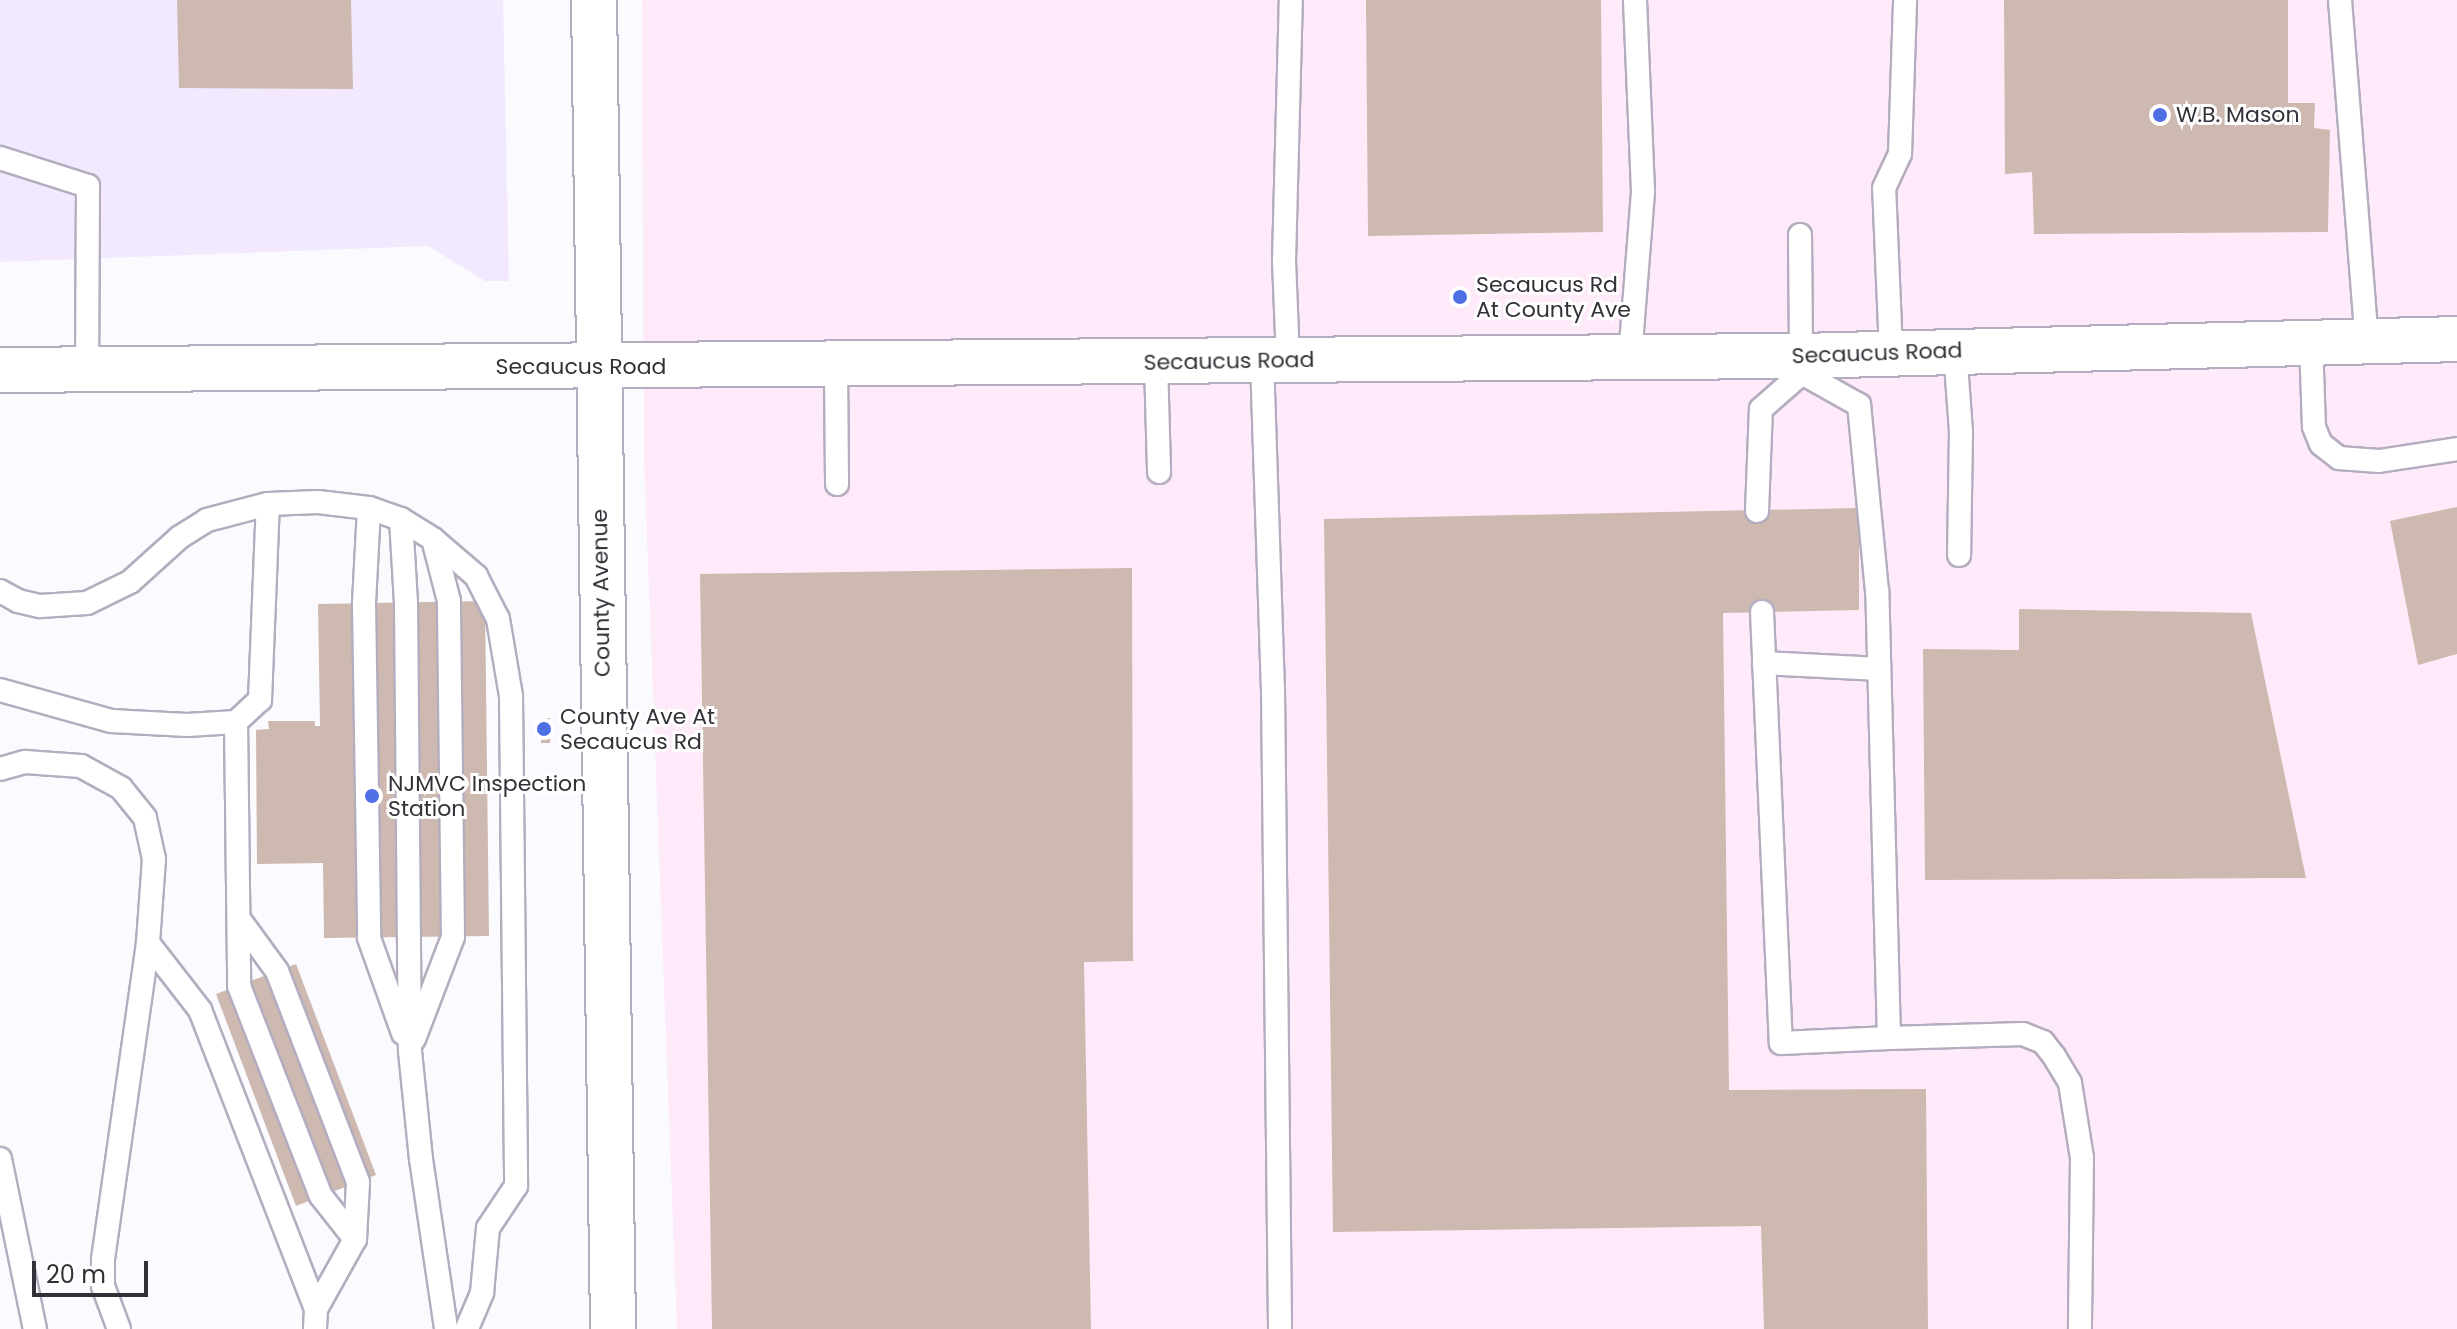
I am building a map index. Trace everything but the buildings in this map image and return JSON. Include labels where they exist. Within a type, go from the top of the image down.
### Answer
[{"type":"main road","name":"County Avenue","points":[[594,0],[613,1329]]},
{"type":"main road","name":"Secaucus Road","points":[[0,370],[598,368],[1630,357],[1801,364],[1891,352],[2457,339]]},
{"type":"lane","points":[[1280,1329],[1274,705],[1275,360],[1284,261],[1291,0]]},
{"type":"lane","points":[[1630,357],[1643,191],[1635,0]]},
{"type":"lane","points":[[1891,352],[1884,188],[1900,154],[1905,0]]},
{"type":"lane","points":[[2340,0],[2367,341]]},
{"type":"lane","points":[[0,158],[88,186],[87,370]]},
{"type":"lane","points":[[1757,511],[1761,409],[1801,364],[1800,235]]},
{"type":"lane","points":[[2311,342],[2314,427],[2321,444],[2339,458],[2379,461],[2457,449]]},
{"type":"lane","points":[[1955,350],[1961,432],[1959,555]]},
{"type":"lane","points":[[1156,362],[1159,472]]},
{"type":"lane","points":[[1801,364],[1859,405],[1877,591],[1889,1038]]},
{"type":"lane","points":[[836,366],[837,484]]},
{"type":"lane","points":[[0,591],[18,601],[40,606],[87,603],[130,582],[180,537],[207,520],[268,504],[318,502],[369,508],[401,519],[433,539],[476,576],[498,619],[511,696],[516,1186],[488,1228],[482,1293],[467,1329]]},
{"type":"lane","points":[[0,690],[111,721],[187,725],[236,722],[260,700],[268,504]]},
{"type":"lane","points":[[369,508],[364,603],[369,938],[410,1051]]},
{"type":"lane","points":[[401,519],[406,602],[410,1051],[421,1159],[446,1329]]},
{"type":"lane","points":[[410,1051],[453,937],[449,601],[433,539]]},
{"type":"lane","points":[[1762,612],[1781,1043],[2023,1034],[2043,1042],[2070,1083],[2082,1158],[2080,1329]]},
{"type":"lane","points":[[1764,663],[1879,669]]},
{"type":"lane","points":[[236,722],[239,986],[321,1196],[355,1239]]},
{"type":"lane","points":[[0,769],[25,762],[81,766],[121,788],[145,818],[154,859],[148,943],[103,1260],[103,1286],[119,1329]]},
{"type":"lane","points":[[239,919],[277,971],[358,1182],[355,1239],[315,1319]]},
{"type":"lane","points":[[148,943],[200,1010],[315,1319]]},
{"type":"lane","points":[[0,1159],[35,1329]]},
{"type":"shaded area","points":[[0,0],[503,0],[509,281],[485,281],[428,246],[0,262]]},
{"type":"shaded area","points":[[642,0],[2457,0],[2457,1329],[677,1329],[644,457]]},
{"type":"place","name":"W.B. Mason","points":[[2160,115]]},
{"type":"place","name":"Secaucus Rd At County Ave","points":[[1460,297]]},
{"type":"place","name":"County Ave At Secaucus Rd","points":[[544,729]]},
{"type":"place","name":"NJMVC Inspection Station","points":[[372,796]]}]
